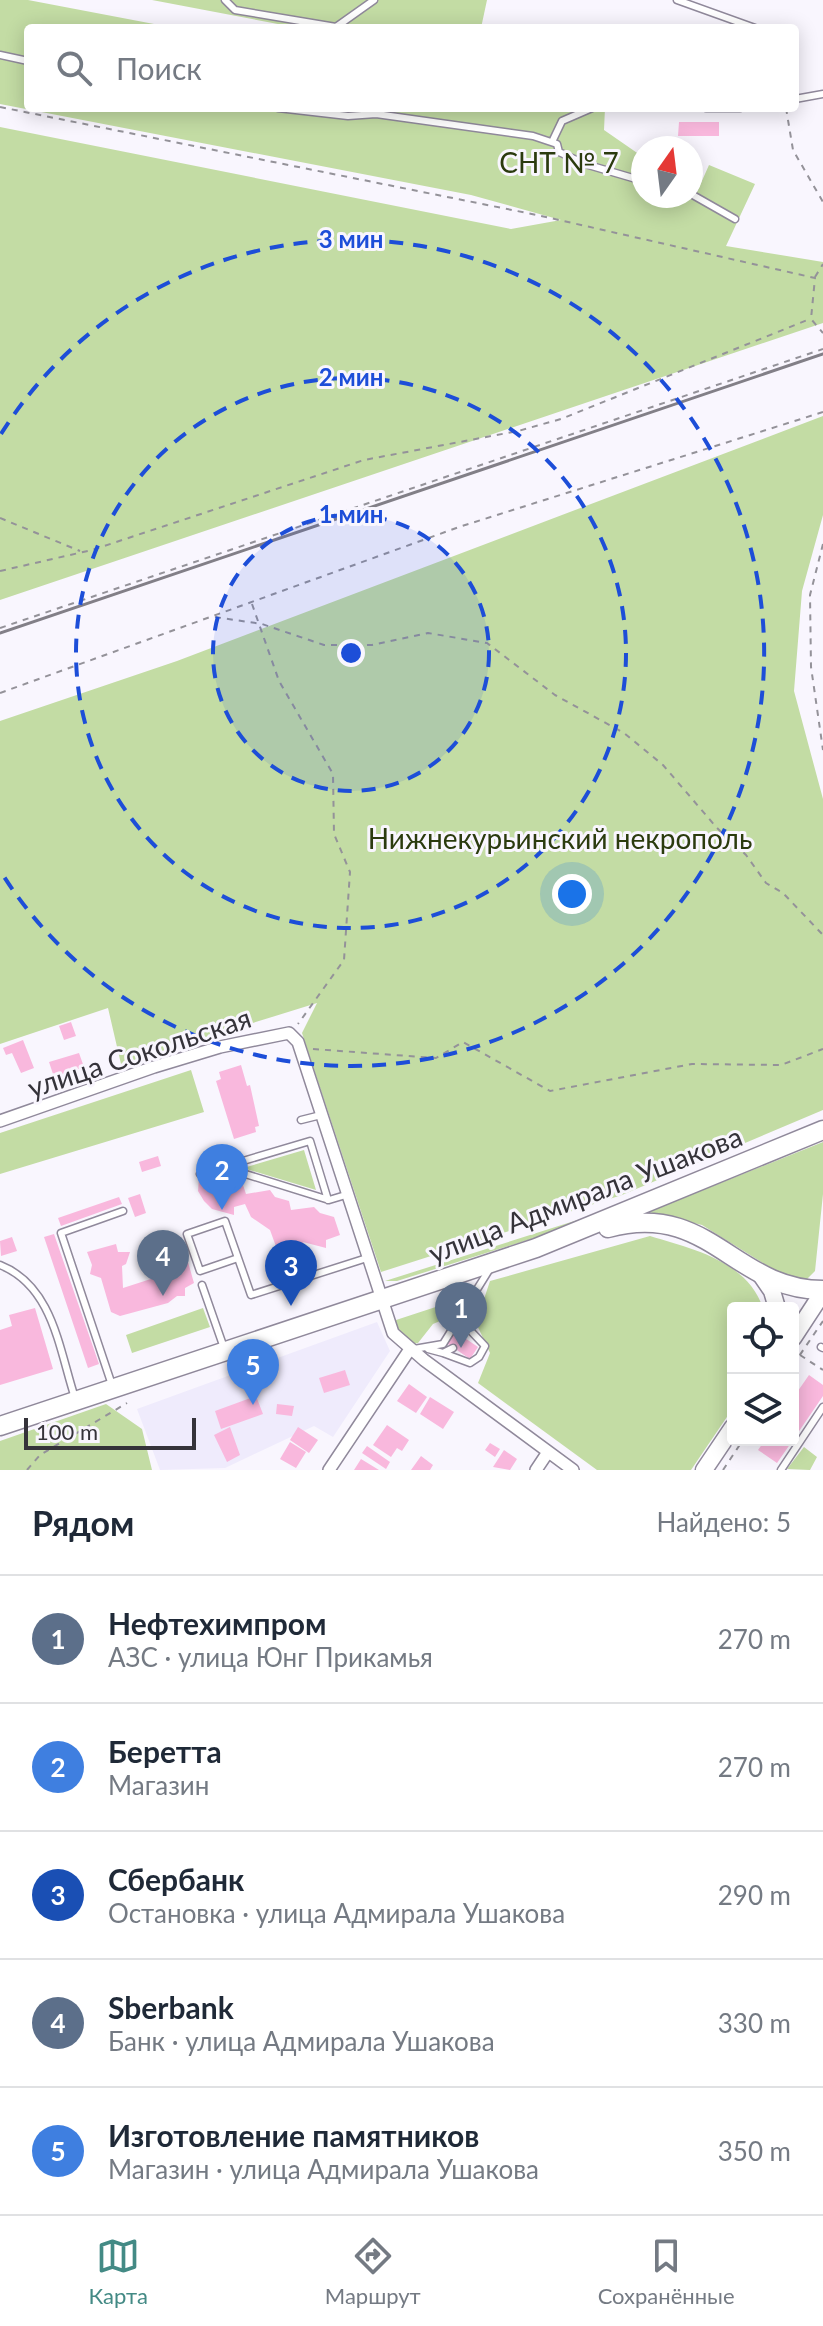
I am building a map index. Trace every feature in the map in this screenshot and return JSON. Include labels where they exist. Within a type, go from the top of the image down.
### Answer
[{"type":"main road","name":"улица Адмирала Ушакова","points":[[0,1426],[492,1264],[823,1130]]},
{"type":"main road","points":[[536,1248],[628,1223],[669,1224],[705,1238],[761,1275],[782,1285],[823,1291],[799,1329]]},
{"type":"main road","points":[[761,1275],[775,1302]]},
{"type":"main road","points":[[704,1470],[727,1436]]},
{"type":"street","name":"улица Сокольская","points":[[0,1121],[220,1047],[283,1032],[292,1034]]},
{"type":"street","points":[[292,1034],[300,1048],[390,1326],[410,1349],[573,1470]]},
{"type":"street","points":[[329,1470],[410,1349]]},
{"type":"street","points":[[536,1470],[548,1452]]},
{"type":"lane","points":[[225,0],[235,10],[318,24]]},
{"type":"lane","points":[[340,24],[374,0]]},
{"type":"lane","points":[[677,0],[744,24]]},
{"type":"lane","points":[[0,55],[24,60]]},
{"type":"lane","points":[[799,97],[823,94]]},
{"type":"lane","points":[[328,112],[428,120],[552,142],[557,144],[559,152],[585,164],[631,177]]},
{"type":"lane","points":[[552,142],[562,121],[583,112]]},
{"type":"lane","points":[[703,201],[735,219]]},
{"type":"lane","points":[[301,1120],[322,1115]]},
{"type":"lane","points":[[200,1174],[310,1141],[328,1200]]},
{"type":"lane","points":[[223,1167],[328,1200],[349,1194]]},
{"type":"lane","points":[[113,1389],[61,1233],[123,1211]]},
{"type":"lane","points":[[238,1258],[200,1271],[187,1234],[225,1221],[238,1258],[251,1295],[370,1257]]},
{"type":"lane","points":[[428,1349],[443,1344],[492,1264]]},
{"type":"lane","points":[[0,1265],[26,1278],[41,1296],[76,1401]]},
{"type":"lane","points":[[202,1285],[225,1351]]},
{"type":"lane","points":[[461,1336],[467,1327],[469,1303]]},
{"type":"lane","points":[[410,1349],[428,1349],[470,1363],[479,1357],[485,1346],[467,1327]]},
{"type":"lane","points":[[443,1353],[453,1348]]},
{"type":"lane","points":[[781,1470],[823,1407]]},
{"type":"path","points":[[0,107],[24,112]]},
{"type":"path","points":[[25,112],[537,215],[815,278]]},
{"type":"path","points":[[787,112],[793,150],[823,202]]},
{"type":"path","points":[[823,264],[815,278],[811,319],[823,333]]},
{"type":"path","points":[[0,571],[81,552],[364,460],[518,431],[561,419],[811,319]]},
{"type":"path","points":[[0,628],[823,349]]},
{"type":"path","points":[[0,693],[459,527],[823,412]]},
{"type":"path","points":[[0,518],[81,552]]},
{"type":"path","points":[[823,544],[810,595],[811,667],[823,750]]},
{"type":"path","points":[[251,603],[279,681],[333,774],[334,834],[350,872],[344,960],[292,1034]]},
{"type":"path","points":[[214,617],[258,623],[324,645],[372,645],[428,633],[487,643],[555,695],[624,733],[663,765],[717,828],[734,841],[766,883],[783,893],[823,935]]},
{"type":"path","points":[[300,1048],[436,1058],[463,1042],[550,1091],[692,1064],[781,1065],[823,1049]]},
{"type":"path","points":[[823,1321],[800,1355],[823,1370]]},
{"type":"path","points":[[27,1470],[40,1455],[127,1403]]},
{"type":"path","points":[[723,1470],[739,1446]]},
{"type":"shaded area","points":[[377,1322],[390,1351],[333,1437],[314,1426],[225,1468],[160,1470],[137,1409]]},
{"type":"green space","points":[[0,0],[28,0],[154,24],[24,24],[24,109],[0,104]]},
{"type":"green space","points":[[152,0],[487,0],[482,24],[278,24]]},
{"type":"green space","name":"СНТ № 7","points":[[41,112],[605,112],[604,130],[631,149],[631,208],[703,208],[703,178],[709,165],[755,184],[726,246],[823,262],[823,323],[0,600],[0,127],[511,229],[561,220],[471,195]]},
{"type":"green space","name":"Нижнекурьинский некрополь","points":[[823,416],[823,515],[802,591],[794,691],[823,799],[823,1110],[622,1195],[381,1272],[302,1033],[317,1003],[121,1064],[108,1008],[0,1044],[0,721],[177,661]]},
{"type":"green space","points":[[191,1070],[204,1112],[0,1174],[0,1133]]},
{"type":"green space","points":[[823,1142],[823,1194],[815,1271],[806,1280],[790,1280],[702,1225],[648,1212]]},
{"type":"green space","points":[[304,1150],[316,1190],[243,1168]]},
{"type":"green space","points":[[609,1210],[550,1233],[397,1281],[385,1281]]},
{"type":"green space","points":[[650,1236],[717,1259],[745,1279],[760,1302],[727,1302],[727,1417],[691,1470],[597,1470],[478,1383],[490,1353],[476,1323],[490,1281]]},
{"type":"green space","points":[[454,1301],[463,1304],[459,1313],[433,1324],[418,1343],[413,1344],[395,1327],[393,1321]]},
{"type":"green space","points":[[203,1308],[210,1327],[132,1353],[126,1335]]},
{"type":"green space","points":[[106,1404],[142,1429],[152,1470],[0,1470],[0,1441]]},
{"type":"green space","points":[[804,1447],[817,1457],[810,1470],[787,1469]]},
{"type":"building","points":[[679,122],[719,122],[719,136],[678,136]]},
{"type":"building","points":[[71,1022],[76,1036],[64,1040],[59,1026]]},
{"type":"building","points":[[23,1040],[34,1068],[21,1073],[12,1053],[6,1055],[3,1048]]},
{"type":"building","points":[[79,1053],[84,1067],[54,1077],[49,1062]]},
{"type":"building","points":[[241,1065],[247,1086],[250,1085],[259,1126],[255,1127],[256,1132],[234,1139],[216,1081],[221,1079],[219,1072]]},
{"type":"building","points":[[158,1156],[161,1166],[142,1172],[139,1162]]},
{"type":"building","points":[[223,1174],[228,1180],[243,1185],[246,1194],[270,1190],[275,1197],[289,1201],[291,1210],[314,1207],[320,1213],[334,1217],[340,1235],[326,1240],[326,1248],[303,1242],[308,1254],[282,1263],[270,1230],[251,1217],[245,1204],[234,1207],[234,1215],[212,1209],[204,1201],[198,1191],[199,1177]]},
{"type":"building","points":[[140,1194],[146,1213],[135,1217],[128,1198]]},
{"type":"building","points":[[119,1197],[122,1204],[61,1226],[58,1218]]},
{"type":"building","points":[[54,1234],[99,1364],[88,1368],[44,1237]]},
{"type":"building","points":[[12,1237],[17,1251],[1,1256],[0,1241]]},
{"type":"building","points":[[116,1244],[118,1252],[130,1252],[126,1264],[122,1266],[123,1288],[157,1277],[159,1273],[154,1271],[158,1263],[172,1270],[188,1262],[194,1283],[185,1288],[185,1296],[177,1296],[168,1303],[120,1316],[111,1312],[101,1278],[90,1274],[92,1265],[87,1252]]},
{"type":"building","points":[[35,1308],[53,1369],[0,1385],[0,1330],[12,1326],[9,1315]]},
{"type":"building","points":[[453,1330],[478,1347],[470,1359],[445,1342]]},
{"type":"building","points":[[345,1370],[350,1385],[324,1393],[319,1378]]},
{"type":"building","points":[[809,1375],[823,1385],[823,1396],[799,1431],[799,1389]]},
{"type":"building","points":[[409,1384],[427,1397],[416,1413],[397,1401]]},
{"type":"building","points":[[256,1396],[263,1414],[221,1429],[215,1411]]},
{"type":"building","points":[[430,1397],[454,1412],[443,1429],[420,1414]]},
{"type":"building","points":[[277,1404],[294,1406],[292,1416],[276,1414]]},
{"type":"building","points":[[387,1425],[409,1440],[402,1451],[397,1448],[391,1457],[373,1445]]},
{"type":"building","points":[[230,1427],[240,1455],[227,1462],[214,1435]]},
{"type":"building","points":[[298,1427],[318,1440],[309,1453],[290,1440]]},
{"type":"building","points":[[290,1442],[306,1452],[296,1468],[280,1459]]},
{"type":"building","points":[[490,1443],[500,1449],[495,1457],[485,1450]]},
{"type":"building","points":[[367,1446],[390,1462],[386,1469],[362,1453]]},
{"type":"building","points":[[761,1446],[789,1446],[777,1463],[758,1450]]},
{"type":"building","points":[[504,1450],[517,1459],[510,1470],[493,1467]]},
{"type":"building","points":[[421,1456],[433,1465],[430,1470],[411,1470]]},
{"type":"building","points":[[361,1459],[379,1470],[354,1470]]},
{"type":"railway","points":[[0,633],[823,354]]},
{"type":"place","name":"Беретта","points":[[222,1210]]},
{"type":"place","name":"Sberbank","points":[[163,1296]]},
{"type":"place","name":"Сбербанк","points":[[291,1306]]},
{"type":"place","name":"Нефтехимпром","points":[[461,1348]]},
{"type":"place","name":"Изготовление памятников","points":[[253,1405]]}]
